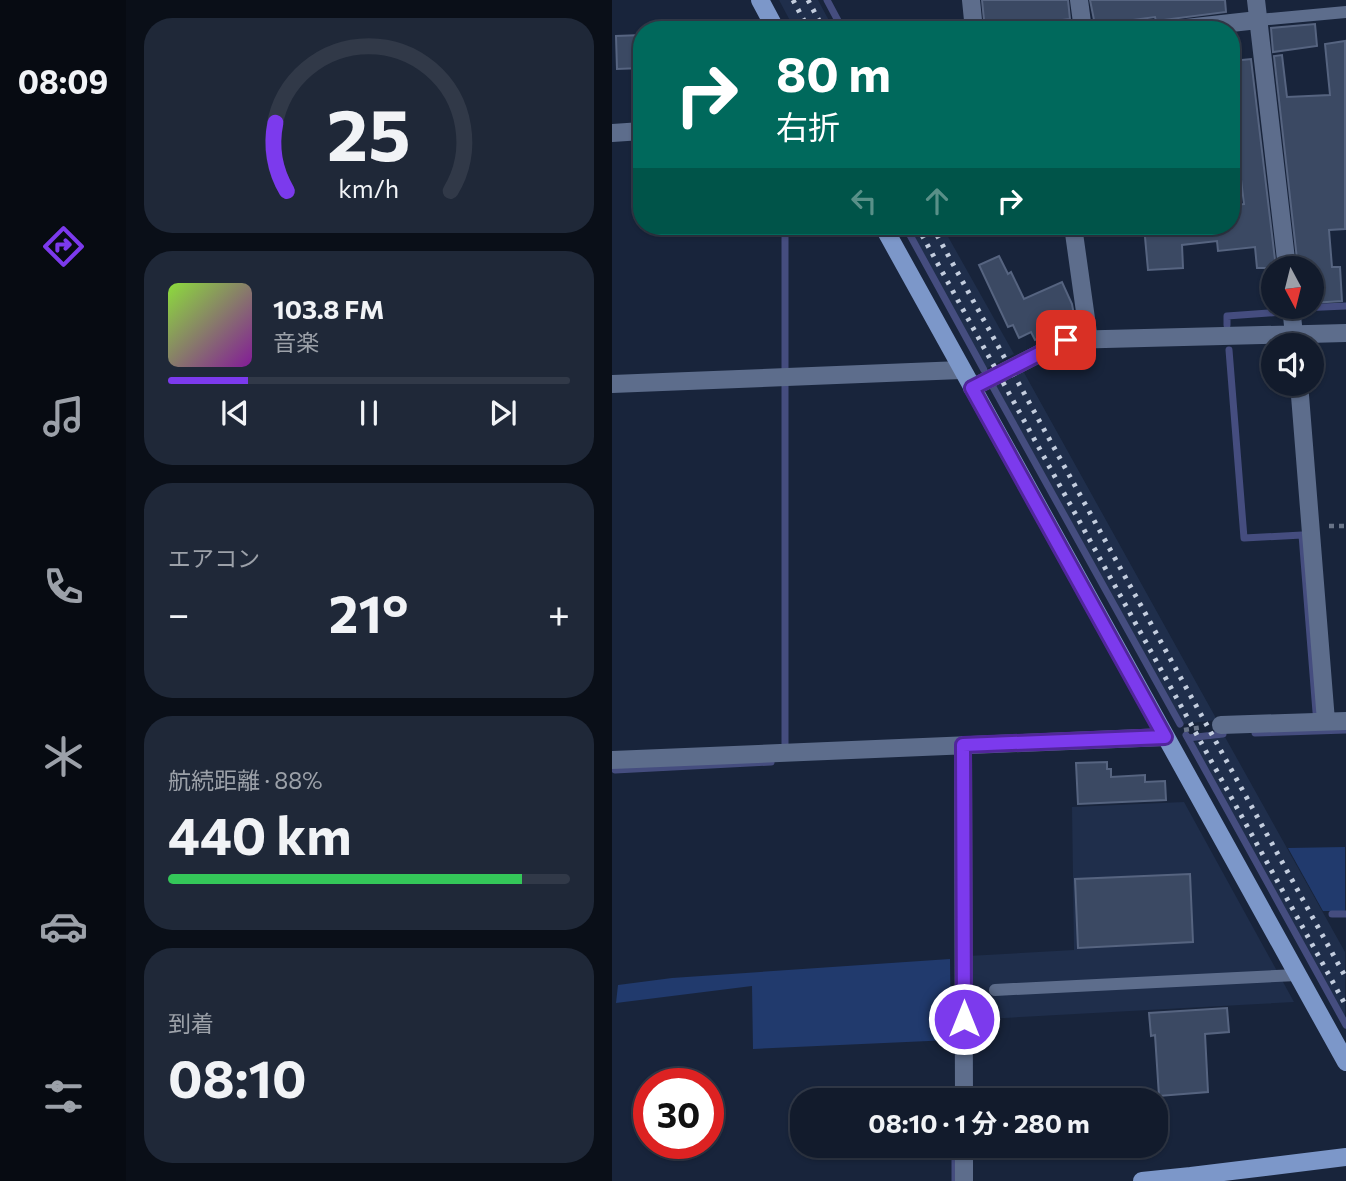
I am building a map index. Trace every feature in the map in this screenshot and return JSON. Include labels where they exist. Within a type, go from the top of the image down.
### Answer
[{"type":"street","points":[[760,0],[771,21]]},
{"type":"street","points":[[971,0],[973,21]]},
{"type":"street","points":[[1079,0],[1082,21]]},
{"type":"street","points":[[1256,0],[1286,256]]},
{"type":"street","points":[[1240,22],[1258,20]]},
{"type":"street","points":[[612,133],[633,132]]},
{"type":"street","points":[[888,235],[1345,1062]]},
{"type":"street","points":[[1074,235],[1089,340]]},
{"type":"street","points":[[1324,335],[1345,332]]},
{"type":"street","points":[[972,388],[1066,340],[1261,339]]},
{"type":"street","points":[[612,384],[961,370]]},
{"type":"street","points":[[1300,396],[1326,721]]},
{"type":"street","points":[[1221,724],[1345,721]]},
{"type":"street","points":[[612,760],[1164,735]]},
{"type":"street","points":[[963,745],[964,1088]]},
{"type":"street","points":[[1142,1181],[1192,1178],[1345,1157]]},
{"type":"street","points":[[964,1158],[964,1181]]},
{"type":"lane","points":[[1258,20],[1345,12]]},
{"type":"lane","points":[[995,990],[1297,975]]},
{"type":"path","points":[[1164,735],[1221,724]]},
{"type":"shaded area","points":[[779,0],[818,0],[829,21],[790,21]]},
{"type":"shaded area","points":[[912,235],[947,235],[1014,354],[986,369]]},
{"type":"shaded area","points":[[1022,369],[1217,720],[1183,724],[995,384]]},
{"type":"shaded area","points":[[1225,737],[1345,952],[1345,1022],[1192,742]]},
{"type":"shaded area","points":[[1184,802],[1294,1002],[968,1020],[968,956],[1074,950],[1072,807]]},
{"type":"shaded area","points":[[1345,847],[1345,911],[1323,911],[1288,848]]},
{"type":"shaded area","points":[[950,959],[951,1040],[753,1049],[752,986],[616,1003],[618,985],[672,978]]},
{"type":"building","points":[[982,0],[1068,0],[1070,19],[984,21]]},
{"type":"building","points":[[1090,0],[1225,0],[1226,12],[1156,21],[1155,17],[1094,21]]},
{"type":"building","points":[[1315,24],[1317,46],[1273,52],[1271,28]]},
{"type":"building","points":[[633,35],[633,68],[617,69],[616,36]]},
{"type":"building","points":[[1345,41],[1345,229],[1329,230],[1332,267],[1340,267],[1342,301],[1324,302],[1324,256],[1297,256],[1274,56],[1282,55],[1287,97],[1330,95],[1325,44]]},
{"type":"building","points":[[1251,59],[1275,256],[1261,256],[1261,268],[1257,268],[1255,247],[1218,251],[1217,241],[1182,245],[1183,268],[1148,270],[1145,235],[1240,235],[1240,204],[1244,204],[1240,171],[1240,60]]},
{"type":"building","points":[[999,256],[1008,274],[1011,272],[1024,299],[1062,282],[1074,315],[1050,327],[1052,332],[1035,340],[1031,332],[1019,338],[1013,325],[1008,327],[979,265]]},
{"type":"building","points":[[1107,762],[1111,777],[1145,775],[1145,782],[1165,781],[1166,800],[1078,804],[1076,763]]},
{"type":"building","points":[[1190,874],[1193,942],[1078,948],[1075,879]]},
{"type":"building","points":[[1227,1008],[1229,1032],[1205,1034],[1208,1092],[1168,1095],[1168,1088],[1158,1088],[1155,1035],[1151,1036],[1149,1013]]},
{"type":"waterway","points":[[827,0],[838,21]]},
{"type":"waterway","points":[[785,235],[785,371]]},
{"type":"waterway","points":[[910,235],[984,370]]},
{"type":"waterway","points":[[1324,307],[1346,306]]},
{"type":"waterway","points":[[1227,325],[1227,316],[1261,314]]},
{"type":"waterway","points":[[1229,350],[1244,538],[1302,535],[1316,712]]},
{"type":"waterway","points":[[785,384],[785,746]]},
{"type":"waterway","points":[[993,387],[1180,724]]},
{"type":"waterway","points":[[1255,733],[1346,730]]},
{"type":"waterway","points":[[1188,738],[1223,734]]},
{"type":"waterway","points":[[1186,735],[1346,1025]]},
{"type":"waterway","points":[[615,770],[771,762]]},
{"type":"waterway","points":[[1332,914],[1346,914]]},
{"type":"waterway","points":[[955,1158],[955,1181]]},
{"type":"railway","points":[[793,0],[804,21]]},
{"type":"railway","points":[[808,0],[819,21]]},
{"type":"railway","points":[[922,235],[1346,1006]]},
{"type":"railway","points":[[937,235],[1346,978]]},
{"type":"route","points":[[964,1019],[963,745],[1165,737],[972,388],[1066,340]]}]
